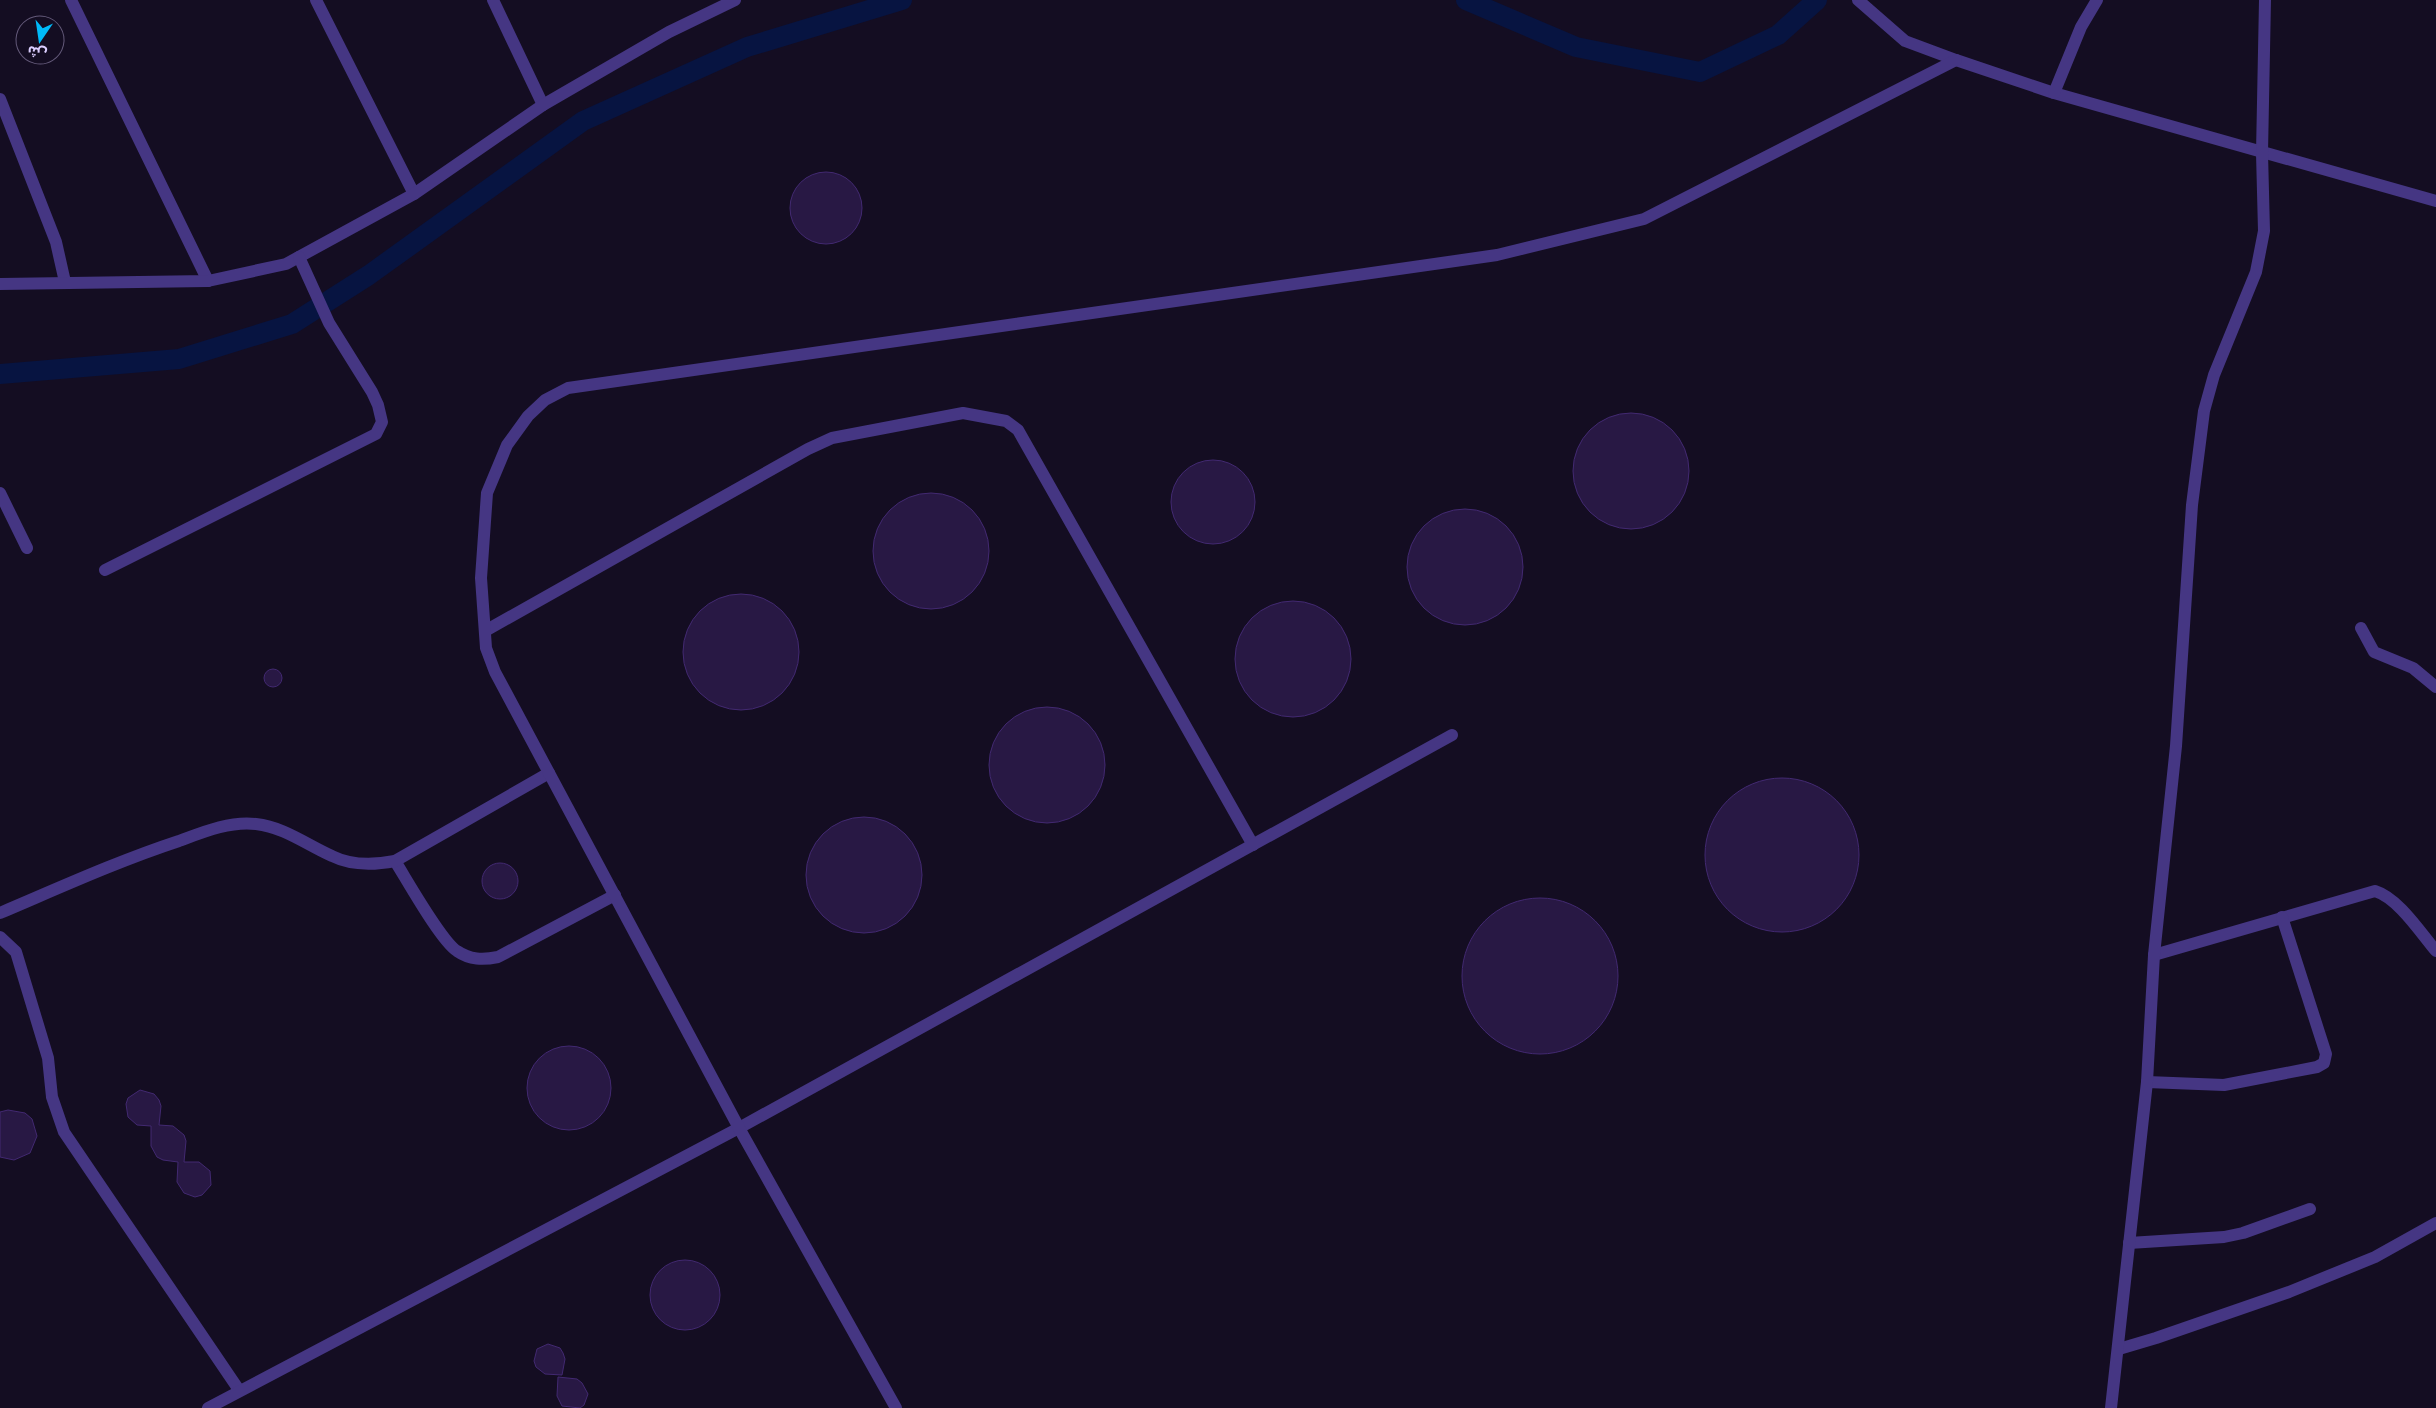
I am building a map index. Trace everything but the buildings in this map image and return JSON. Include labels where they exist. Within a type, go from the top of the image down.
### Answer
[{"type":"street","points":[[71,0],[208,281]]},
{"type":"street","points":[[316,0],[414,194]]},
{"type":"street","points":[[493,0],[543,104]]},
{"type":"street","points":[[0,284],[208,281],[301,262],[414,194],[543,104],[669,32],[735,0]]},
{"type":"street","points":[[1858,0],[1905,40],[1956,60],[2054,93],[2436,201]]},
{"type":"street","points":[[2054,93],[2081,27],[2097,0]]},
{"type":"street","points":[[2111,1408],[2147,1082],[2154,955],[2176,746],[2192,505],[2204,411],[2214,375],[2256,272],[2264,231],[2266,211],[2262,153],[2264,0]]},
{"type":"street","points":[[896,1408],[739,1128],[548,773],[495,672],[486,648],[482,578],[487,493],[507,445],[528,416],[545,400],[568,388],[1496,255],[1568,238],[1644,219],[1956,60]]},
{"type":"street","points":[[0,99],[56,242],[65,282]]},
{"type":"street","points":[[105,570],[376,434],[382,422],[372,392],[329,323],[301,262]]},
{"type":"street","points":[[485,631],[808,449],[832,438],[963,413],[1006,421],[1018,430],[1253,845]]},
{"type":"street","points":[[0,493],[27,548]]},
{"type":"street","points":[[2361,628],[2374,652],[2413,668],[2436,687]]},
{"type":"street","points":[[208,1408],[739,1128],[1452,736]]},
{"type":"street","points":[[0,913],[138,854],[233,824],[256,824],[281,830],[334,857],[353,862],[375,865],[395,861],[548,773]]},
{"type":"street","points":[[395,861],[445,939],[456,950],[470,957],[485,960],[498,957],[615,895]]},
{"type":"street","points":[[2154,955],[2375,891],[2384,894],[2394,902],[2436,951]]},
{"type":"street","points":[[2147,1082],[2224,1085],[2324,1063],[2326,1054],[2282,917]]},
{"type":"street","points":[[0,937],[16,952],[48,1058],[52,1097],[64,1132],[239,1390]]},
{"type":"street","points":[[2129,1242],[2224,1237],[2243,1233],[2310,1209]]},
{"type":"street","points":[[2119,1349],[2289,1292],[2375,1257],[2436,1223]]},
{"type":"waterway","points":[[0,374],[179,359],[292,324],[369,275],[583,121],[747,47],[902,0]]},
{"type":"waterway","points":[[1466,0],[1576,47],[1700,72],[1778,35],[1817,0]]}]
